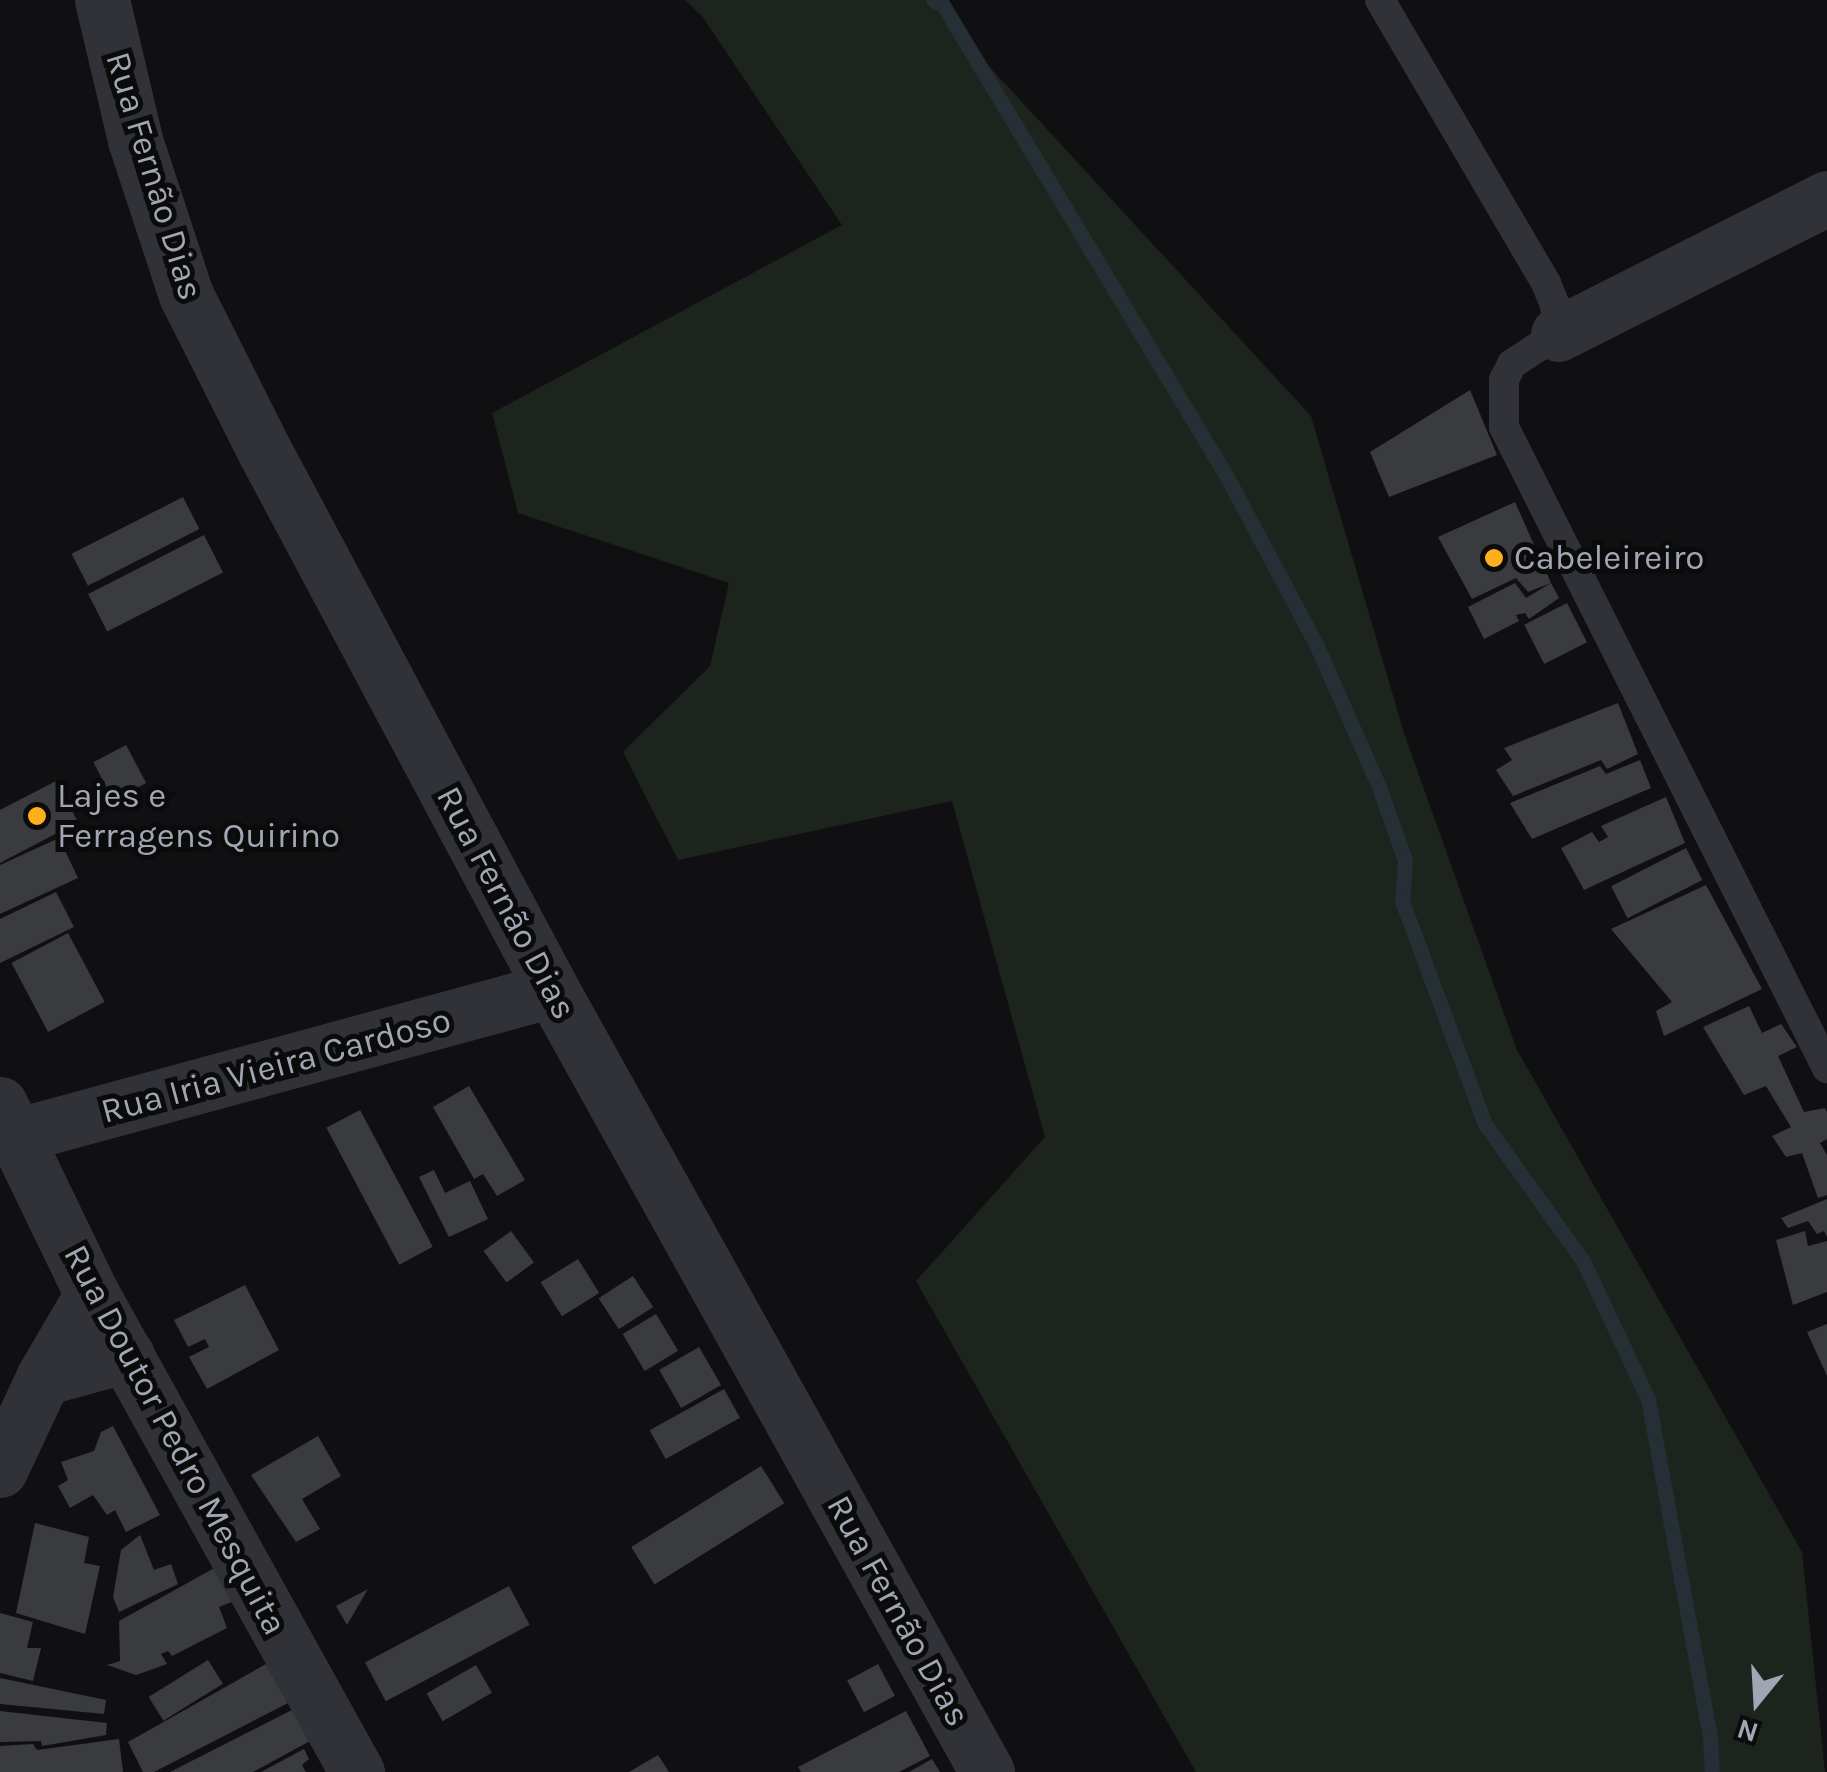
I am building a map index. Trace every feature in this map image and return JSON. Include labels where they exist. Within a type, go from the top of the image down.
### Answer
[{"type":"street","name":"Rua Fernão Dias","points":[[102,0],[135,140],[186,295],[265,452],[552,990],[988,1772]]},
{"type":"street","points":[[1558,334],[1827,198]]},
{"type":"street","name":"Rua Iria Vieira Cardoso","points":[[6,1127],[552,990]]},
{"type":"street","name":"Rua Doutor Pedro Mesquita","points":[[6,1127],[92,1294],[356,1772]]},
{"type":"street","points":[[0,1470],[43,1378],[92,1294]]},
{"type":"street","points":[[43,1378],[127,1355]]},
{"type":"lane","points":[[1380,0],[1546,283],[1558,334],[1512,364],[1504,380],[1504,427],[1827,1068]]},
{"type":"shaded area","points":[[685,0],[928,0],[1311,416],[1404,733],[1517,1050],[1802,1552],[1825,1772],[1196,1772],[916,1281],[1045,1137],[952,801],[678,860],[623,752],[710,666],[729,583],[518,513],[492,413],[842,225],[702,16]]},
{"type":"building","points":[[1470,390],[1497,455],[1389,497],[1370,452]]},
{"type":"building","points":[[183,497],[199,529],[88,586],[72,554]]},
{"type":"building","name":"Cabeleireiro","points":[[1515,502],[1551,583],[1528,592],[1516,578],[1472,599],[1438,537]]},
{"type":"building","points":[[204,535],[223,572],[107,631],[88,594]]},
{"type":"building","points":[[1515,583],[1526,598],[1551,583],[1559,598],[1529,619],[1525,613],[1516,615],[1519,621],[1484,639],[1468,607]]},
{"type":"building","points":[[1567,603],[1587,642],[1544,664],[1524,625]]},
{"type":"building","points":[[1618,703],[1638,754],[1607,769],[1601,760],[1513,796],[1496,770],[1512,760],[1504,748]]},
{"type":"building","points":[[126,745],[146,783],[114,800],[93,762]]},
{"type":"building","points":[[1640,760],[1651,788],[1532,839],[1510,803],[1600,766],[1606,774]]},
{"type":"building","name":"Lajes e Ferragens Quirino","points":[[56,781],[78,822],[0,863],[0,810]]},
{"type":"building","points":[[1666,797],[1685,843],[1584,890],[1561,848],[1592,832],[1599,842],[1608,837],[1601,826]]},
{"type":"building","points":[[59,838],[78,878],[0,914],[0,865]]},
{"type":"building","points":[[1686,848],[1702,880],[1627,918],[1611,886]]},
{"type":"building","points":[[1706,885],[1762,989],[1664,1036],[1656,1011],[1672,1002],[1611,929]]},
{"type":"building","points":[[56,892],[74,927],[0,963],[0,919]]},
{"type":"building","points":[[68,933],[105,1002],[48,1032],[11,963]]},
{"type":"building","points":[[1749,1006],[1762,1033],[1781,1024],[1797,1047],[1778,1056],[1804,1112],[1825,1108],[1827,1112],[1827,1139],[1820,1143],[1827,1155],[1827,1195],[1818,1198],[1802,1153],[1786,1157],[1772,1136],[1791,1127],[1766,1086],[1744,1095],[1703,1027]]},
{"type":"building","points":[[469,1086],[525,1180],[497,1196],[483,1174],[474,1179],[433,1107]]},
{"type":"building","points":[[360,1110],[433,1247],[399,1265],[326,1128]]},
{"type":"building","points":[[434,1170],[445,1193],[470,1181],[488,1219],[449,1237],[419,1177]]},
{"type":"building","points":[[1827,1199],[1827,1237],[1824,1231],[1817,1234],[1808,1221],[1788,1228],[1781,1218]]},
{"type":"building","points":[[511,1231],[534,1263],[506,1283],[483,1251]]},
{"type":"building","points":[[1805,1231],[1808,1246],[1827,1241],[1827,1292],[1793,1305],[1776,1240]]},
{"type":"building","points":[[578,1259],[599,1293],[562,1316],[541,1282]]},
{"type":"building","points":[[633,1276],[653,1307],[619,1329],[599,1298]]},
{"type":"building","points":[[245,1285],[279,1350],[207,1389],[189,1357],[209,1347],[205,1339],[188,1347],[174,1320]]},
{"type":"building","points":[[656,1314],[678,1351],[645,1371],[623,1334]]},
{"type":"building","points":[[1827,1324],[1827,1376],[1807,1332]]},
{"type":"building","points":[[699,1347],[721,1385],[681,1408],[659,1370]]},
{"type":"building","points":[[724,1389],[740,1418],[666,1459],[650,1430]]},
{"type":"building","points":[[113,1426],[160,1515],[126,1532],[115,1510],[107,1515],[93,1495],[70,1508],[58,1486],[68,1480],[61,1462],[94,1451],[101,1432]]},
{"type":"building","points":[[318,1436],[341,1476],[302,1499],[320,1529],[296,1542],[251,1475]]},
{"type":"building","points":[[761,1466],[784,1503],[655,1584],[631,1547]]},
{"type":"building","points":[[35,1523],[89,1537],[84,1563],[100,1566],[85,1634],[16,1613]]},
{"type":"building","points":[[140,1535],[154,1570],[171,1564],[178,1584],[119,1612],[113,1597],[121,1550]]},
{"type":"building","points":[[218,1566],[234,1601],[219,1607],[227,1628],[172,1656],[168,1651],[161,1654],[167,1664],[136,1675],[107,1665],[120,1661],[119,1621]]},
{"type":"building","points":[[509,1586],[530,1625],[386,1701],[365,1663]]},
{"type":"building","points":[[368,1589],[347,1625],[336,1606]]},
{"type":"building","points":[[0,1613],[33,1622],[27,1648],[41,1648],[33,1681],[0,1673]]},
{"type":"building","points":[[208,1660],[223,1684],[163,1721],[149,1697]]},
{"type":"building","points":[[266,1664],[288,1703],[154,1772],[143,1772],[128,1742]]},
{"type":"building","points":[[878,1664],[895,1696],[864,1712],[847,1680]]},
{"type":"building","points":[[476,1665],[492,1693],[443,1721],[427,1693]]},
{"type":"building","points":[[0,1678],[106,1700],[104,1714],[0,1704]]},
{"type":"building","points":[[292,1710],[310,1741],[253,1772],[170,1772]]},
{"type":"building","points":[[0,1711],[107,1723],[106,1735],[42,1746],[41,1741],[0,1742]]},
{"type":"building","points":[[906,1711],[930,1756],[899,1772],[801,1772],[798,1767]]},
{"type":"building","points":[[119,1739],[123,1772],[0,1772],[0,1746],[33,1744],[37,1750]]},
{"type":"building","points":[[304,1749],[309,1759],[302,1765],[306,1772],[261,1772]]},
{"type":"building","points":[[658,1755],[669,1772],[629,1772]]},
{"type":"building","points":[[932,1759],[940,1772],[909,1772]]},
{"type":"waterway","points":[[933,0],[943,5],[1226,475],[1316,644],[1379,787],[1405,860],[1402,901],[1485,1124],[1583,1261],[1648,1399],[1710,1738],[1712,1772]]},
{"type":"place","name":"Cabeleireiro","points":[[1494,558]]},
{"type":"place","name":"Lajes e Ferragens Quirino","points":[[37,816]]}]
